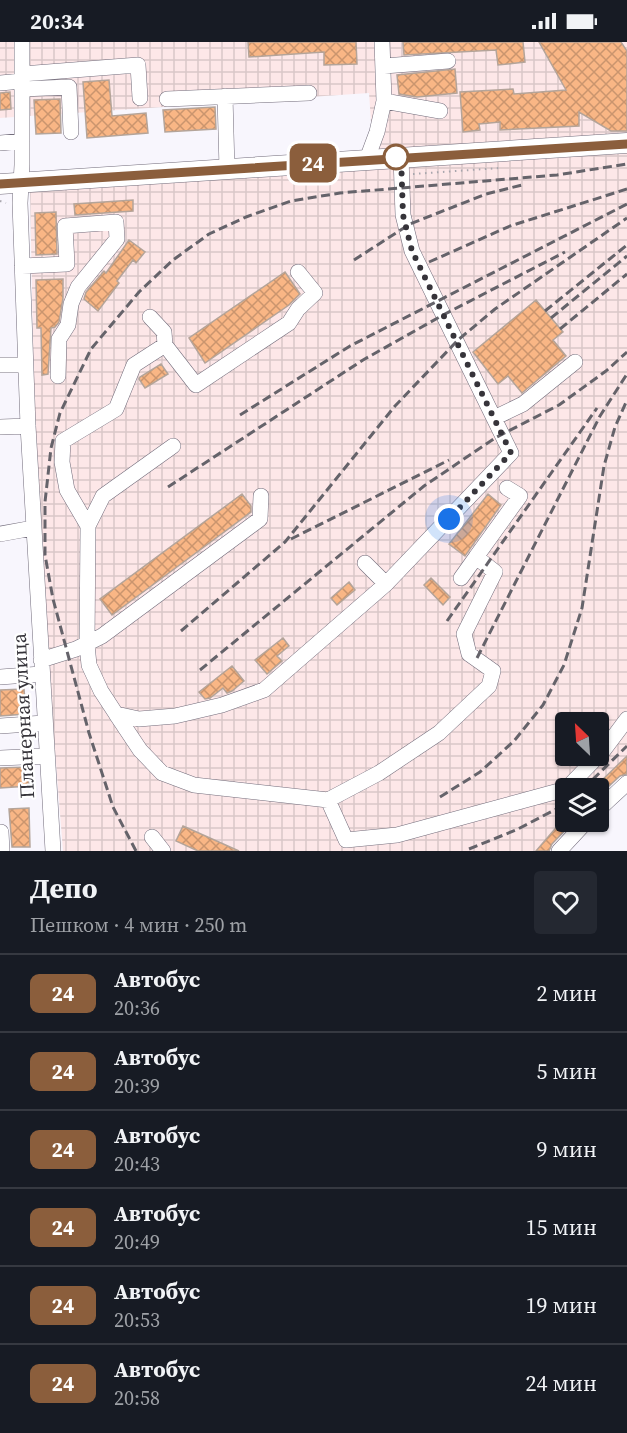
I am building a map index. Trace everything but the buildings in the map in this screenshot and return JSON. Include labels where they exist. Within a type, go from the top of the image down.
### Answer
[{"type":"main road","points":[[10,183],[627,144]]},
{"type":"street","name":"Планерная улица","points":[[22,42],[22,165],[10,183],[22,266],[27,426],[53,851]]},
{"type":"street","points":[[367,159],[377,132],[384,101],[382,42]]},
{"type":"street","points":[[384,66],[448,61]]},
{"type":"street","points":[[0,83],[138,65],[140,98]]},
{"type":"street","points":[[22,81],[69,87],[71,132]]},
{"type":"street","points":[[168,99],[309,93]]},
{"type":"street","points":[[225,96],[227,169]]},
{"type":"street","points":[[384,101],[440,111]]},
{"type":"street","points":[[0,143],[22,141]]},
{"type":"street","points":[[116,714],[139,719],[175,716],[222,705],[264,690],[386,584],[511,453],[412,251],[403,215],[401,157]]},
{"type":"street","points":[[58,376],[59,339],[68,326],[71,304],[78,287],[84,280],[117,239],[116,222],[65,226],[67,264],[84,280]]},
{"type":"street","points":[[22,266],[67,264]]},
{"type":"street","points":[[150,317],[164,332],[165,345],[196,385],[289,323],[298,309],[315,293],[298,272]]},
{"type":"street","points":[[88,526],[67,490],[62,462],[63,441],[116,410],[134,365],[165,345]]},
{"type":"street","points":[[494,418],[523,404],[575,362]]},
{"type":"street","points":[[0,365],[25,365]]},
{"type":"street","points":[[0,427],[27,426]]},
{"type":"street","points":[[173,446],[103,496],[88,526],[87,644],[89,665],[101,691],[140,750],[162,773],[194,785],[328,800],[379,773],[439,733],[489,686],[493,671],[469,654],[464,634],[495,572],[476,557]]},
{"type":"street","points":[[461,578],[520,496],[507,488]]},
{"type":"street","points":[[0,677],[41,667],[102,636],[260,519],[261,496]]},
{"type":"street","points":[[0,534],[33,528]]},
{"type":"street","points":[[365,563],[386,584]]},
{"type":"street","points":[[577,778],[603,751],[627,719]]},
{"type":"street","points":[[0,726],[44,723]]},
{"type":"street","points":[[0,758],[46,756]]},
{"type":"street","points":[[609,800],[627,783]]},
{"type":"street","points":[[328,800],[346,840],[397,835],[555,792]]},
{"type":"street","points":[[1,832],[2,851]]},
{"type":"street","points":[[563,850],[578,832]]},
{"type":"street","points":[[152,837],[163,851]]},
{"type":"path","points":[[0,201],[9,204]]},
{"type":"shaded area","points":[[0,42],[627,42],[627,756],[604,778],[555,778],[555,828],[536,851],[63,851],[43,600],[34,393],[30,191],[374,166],[369,93],[0,118]]},
{"type":"railway","points":[[136,851],[113,807],[89,733],[53,599],[45,555],[45,502],[51,448],[60,413],[91,349],[139,292],[173,260],[209,234],[246,217],[291,201],[340,193],[557,175],[627,164]]},
{"type":"railway","points":[[354,260],[410,224],[486,194],[522,185]]},
{"type":"railway","points":[[429,262],[510,226],[627,189]]},
{"type":"railway","points":[[240,415],[350,346],[627,204]]},
{"type":"railway","points":[[181,631],[285,542],[395,406],[458,340],[495,309],[627,218]]},
{"type":"railway","points":[[545,311],[627,245]]},
{"type":"railway","points":[[168,487],[363,360],[443,315],[565,252]]},
{"type":"railway","points":[[551,318],[627,256]]},
{"type":"railway","points":[[560,329],[627,274]]},
{"type":"railway","points":[[200,670],[424,486],[495,438],[559,405],[606,371],[627,352]]},
{"type":"railway","points":[[477,658],[600,416],[627,374]]},
{"type":"railway","points":[[440,797],[480,772],[514,741],[543,705],[564,665],[582,608],[604,466],[615,427],[627,400]]},
{"type":"railway","points":[[447,621],[597,408]]},
{"type":"railway","points":[[291,539],[449,460]]},
{"type":"railway","points":[[594,778],[627,746]]},
{"type":"railway","points":[[469,849],[516,830],[555,810]]},
{"type":"bus line","name":"24","points":[[0,184],[627,144]]},
{"type":"route","points":[[396,157],[401,157],[403,215],[412,251],[511,453],[449,519]]}]
